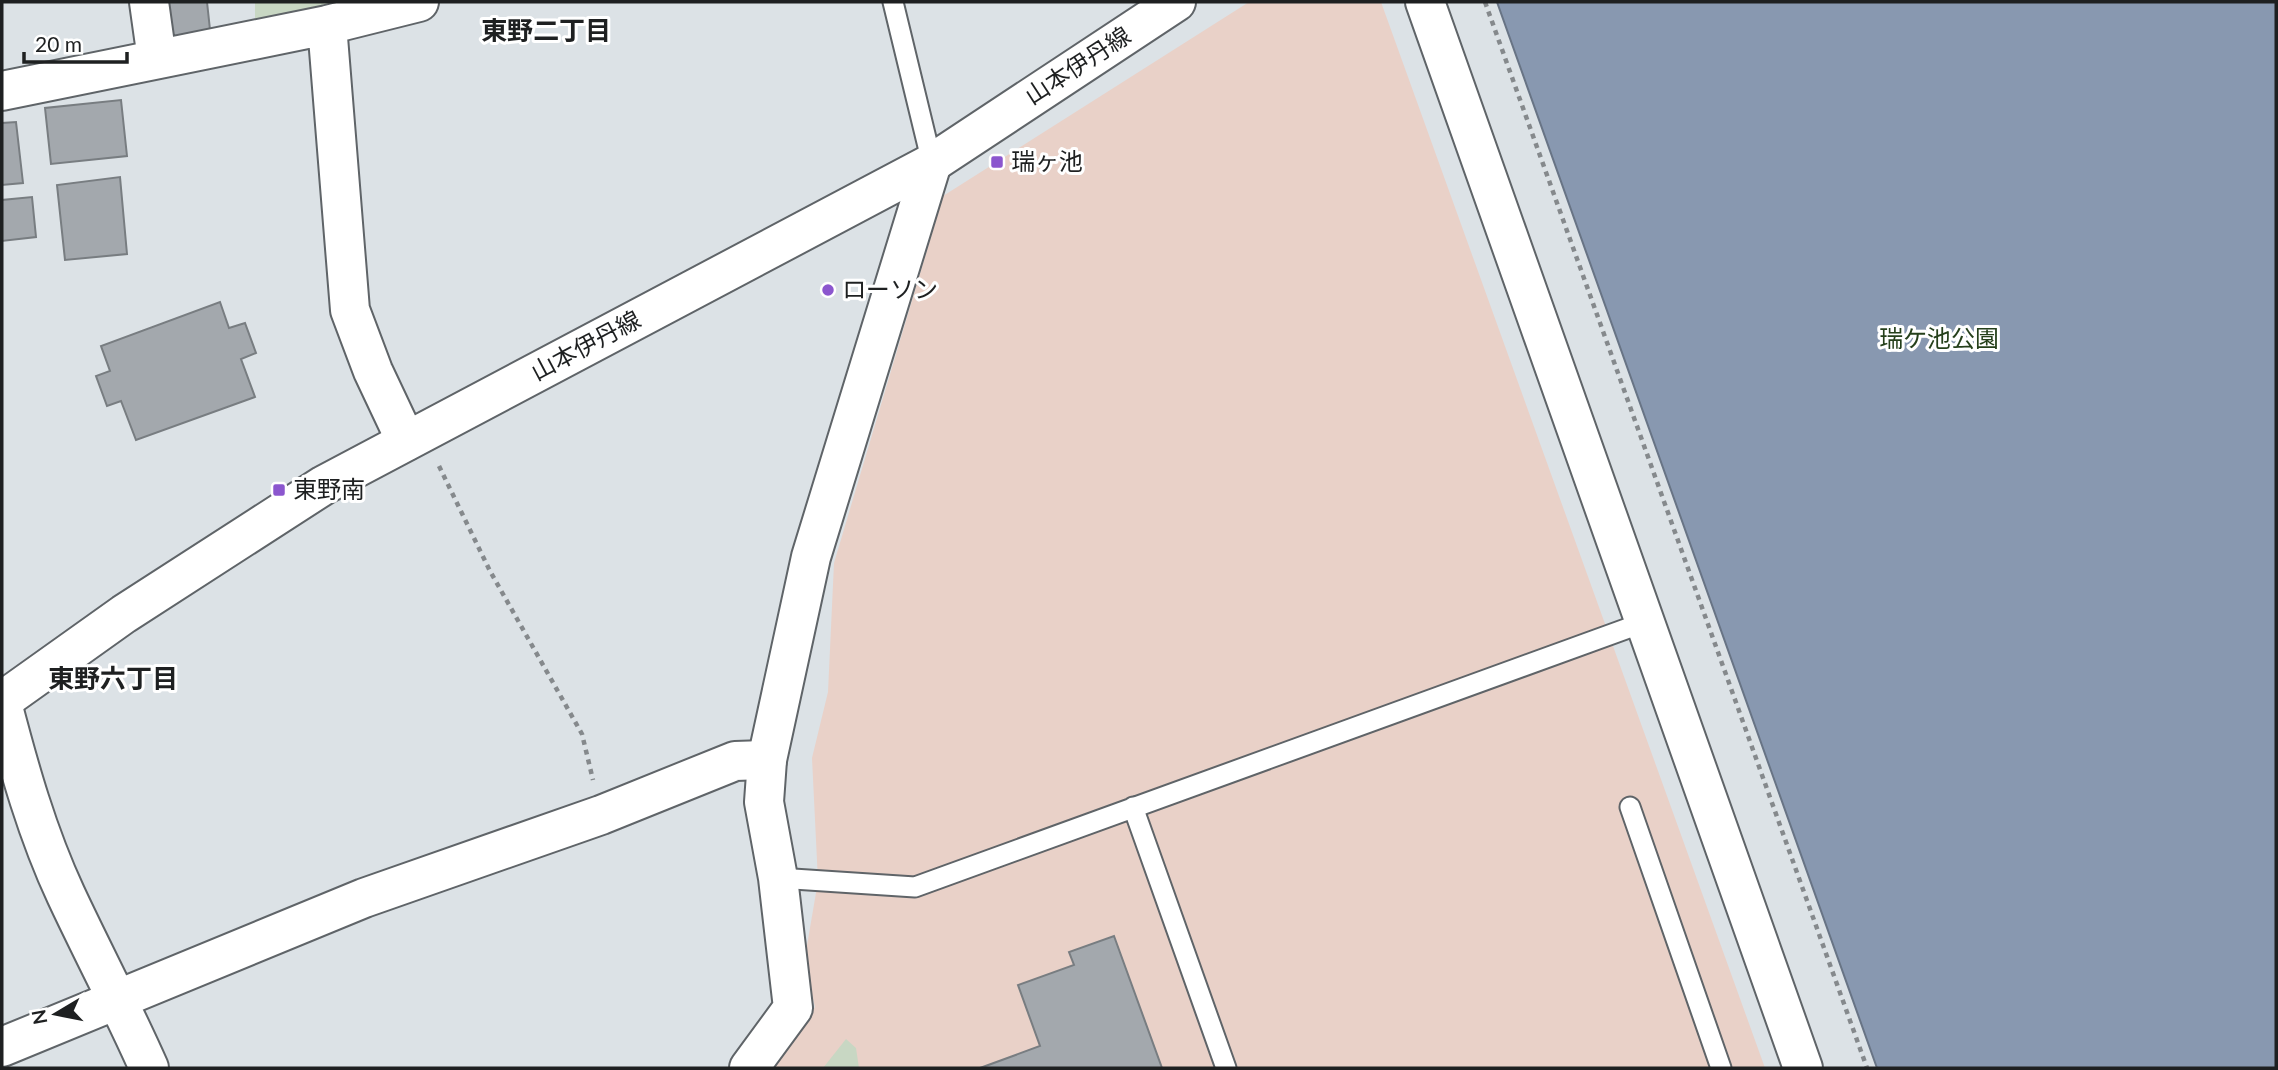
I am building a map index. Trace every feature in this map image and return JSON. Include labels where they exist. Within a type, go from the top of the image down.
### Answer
[{"type":"street","points":[[149,2],[157,59]]},
{"type":"street","points":[[2,91],[327,25],[419,2]]},
{"type":"street","name":"山本伊丹線","points":[[2,702],[229,544],[324,485],[932,163],[1176,2]]},
{"type":"street","points":[[1425,2],[1803,1068]]},
{"type":"street","points":[[327,25],[350,310],[373,371],[414,437]]},
{"type":"street","points":[[749,1068],[793,1008],[778,878],[764,802],[767,760],[811,557],[932,163]]},
{"type":"street","points":[[2,702],[27,798],[65,894],[118,998],[149,1068]]},
{"type":"street","points":[[2,1047],[363,898],[601,815],[735,761],[767,760]]},
{"type":"lane","points":[[893,2],[932,163]]},
{"type":"lane","points":[[778,878],[915,887],[1645,622]]},
{"type":"lane","points":[[1133,807],[1226,1068]]},
{"type":"lane","points":[[1630,807],[1721,1068]]},
{"type":"path","points":[[1485,2],[1867,1068]]},
{"type":"path","points":[[414,437],[582,734],[601,815]]},
{"type":"shaded area","points":[[1249,2],[1381,2],[1765,1068],[773,1068],[815,1007],[804,963],[818,881],[812,758],[828,692],[834,563],[943,196]]},
{"type":"green space","points":[[255,2],[366,2],[255,26]]},
{"type":"green space","points":[[846,1039],[856,1048],[859,1068],[823,1068]]},
{"type":"water","name":"瑞ケ池公園","points":[[1497,2],[2276,2],[2276,1068],[1877,1068]]},
{"type":"building","points":[[164,2],[207,2],[211,39],[168,43]]},
{"type":"building","points":[[121,100],[127,156],[51,164],[45,108]]},
{"type":"building","points":[[16,122],[23,183],[2,185],[2,123]]},
{"type":"building","points":[[120,177],[127,254],[65,260],[57,185]]},
{"type":"building","points":[[32,197],[36,237],[2,241],[2,200]]},
{"type":"building","points":[[220,302],[229,328],[245,323],[256,353],[241,359],[255,397],[136,440],[121,401],[107,406],[96,376],[110,371],[101,346]]},
{"type":"building","points":[[1114,936],[1162,1068],[980,1068],[1040,1046],[1018,985],[1074,965],[1069,952]]},
{"type":"place","name":"瑞ヶ池","points":[[997,162]]},
{"type":"place","name":"ローソン","points":[[828,290]]},
{"type":"place","name":"東野南","points":[[279,490]]},
{"type":"district","name":"東野二丁目","points":[[546,31]]},
{"type":"district","name":"東野六丁目","points":[[113,679]]}]
